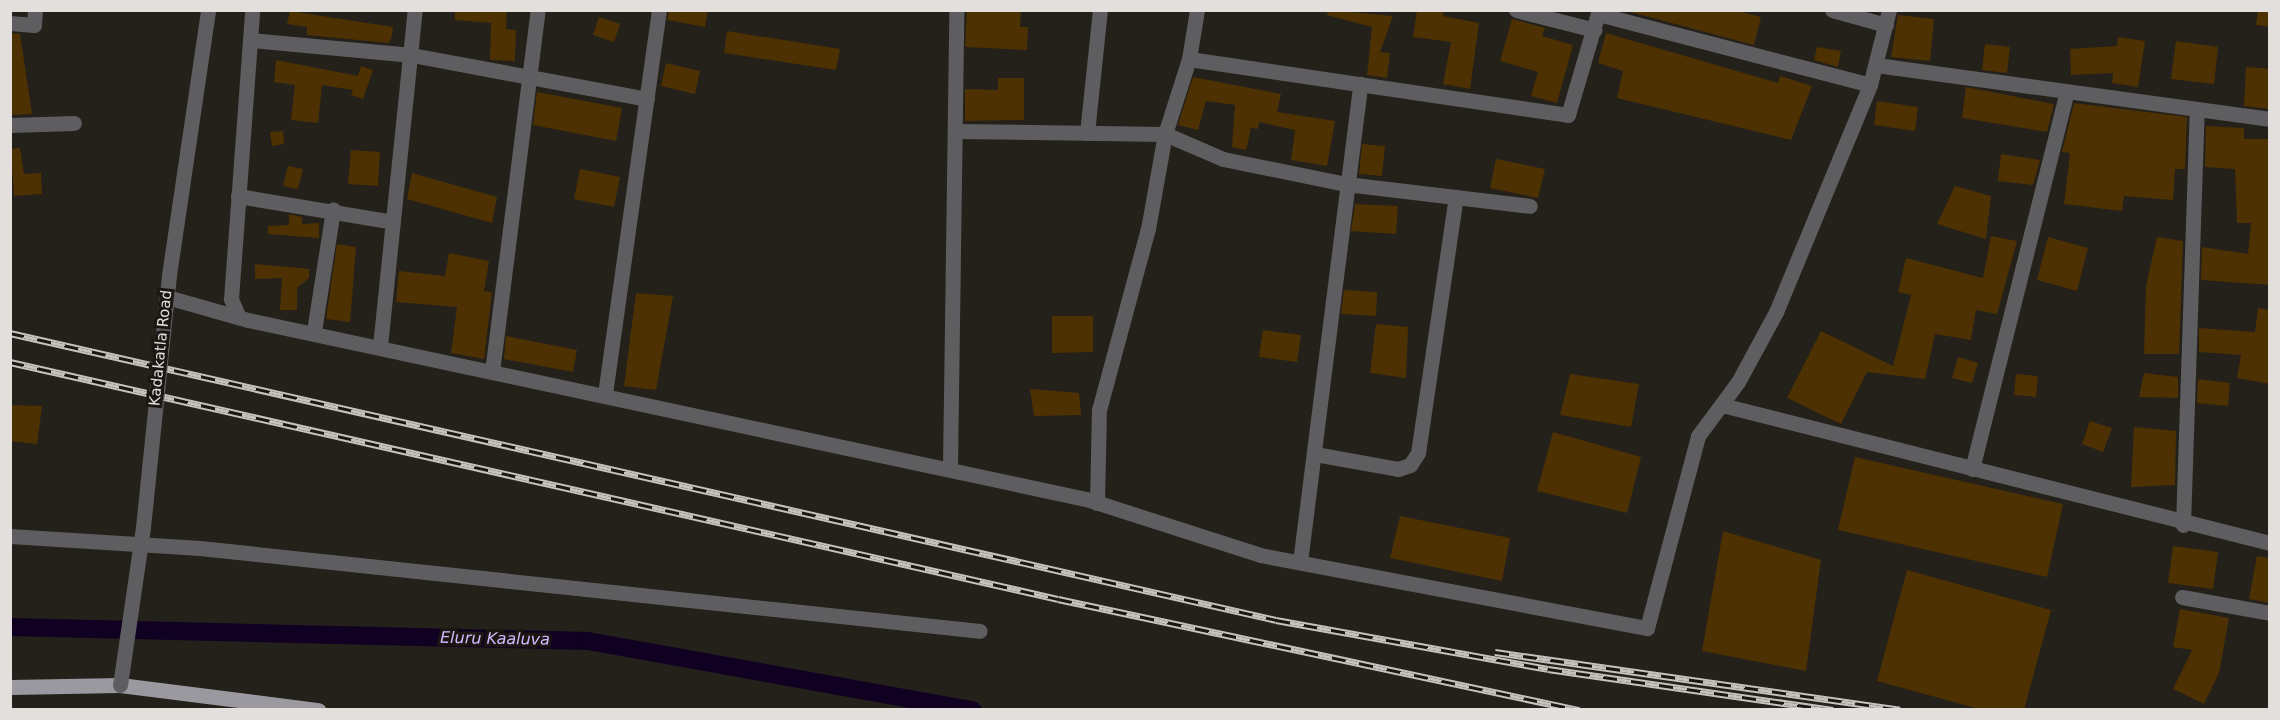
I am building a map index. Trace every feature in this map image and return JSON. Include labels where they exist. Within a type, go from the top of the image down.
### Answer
[{"type":"main road","points":[[10,687],[120,685],[318,710]]},
{"type":"street","points":[[10,23],[34,25],[35,10]]},
{"type":"street","name":"Kadakatla Road","points":[[120,685],[143,527],[166,297],[208,10]]},
{"type":"street","points":[[237,313],[231,299],[252,10]]},
{"type":"street","points":[[380,346],[415,10]]},
{"type":"street","points":[[492,372],[538,10]]},
{"type":"street","points":[[605,394],[659,10]]},
{"type":"street","points":[[950,467],[956,10]]},
{"type":"street","points":[[1087,133],[1100,10]]},
{"type":"street","points":[[1097,503],[1100,410],[1148,229],[1165,134],[1190,59],[1197,10]]},
{"type":"street","points":[[1516,10],[1595,30]]},
{"type":"street","points":[[166,297],[237,313],[248,320],[314,331],[492,372],[950,467],[1097,503],[1194,538],[1300,562],[1647,628],[1698,436],[1722,405],[1776,312],[1870,85],[1876,65],[1887,18],[1832,10]]},
{"type":"street","points":[[1190,59],[1568,115],[1599,12],[1870,85]]},
{"type":"street","points":[[250,40],[412,55],[530,73],[647,99]]},
{"type":"street","points":[[1876,65],[2270,119]]},
{"type":"street","points":[[1300,562],[1360,84]]},
{"type":"street","points":[[1972,469],[2067,92]]},
{"type":"street","points":[[2183,525],[2197,110]]},
{"type":"street","points":[[10,125],[74,123]]},
{"type":"street","points":[[956,131],[1165,134],[1223,159],[1346,184],[1530,206]]},
{"type":"street","points":[[238,195],[333,209],[393,222]]},
{"type":"street","points":[[1315,454],[1398,469],[1410,465],[1418,453],[1456,197]]},
{"type":"street","points":[[314,331],[333,209]]},
{"type":"street","points":[[1722,405],[2183,525],[2270,543]]},
{"type":"street","points":[[10,536],[200,548],[980,631]]},
{"type":"street","points":[[2182,597],[2270,613]]},
{"type":"building","points":[[455,10],[507,10],[506,29],[516,30],[515,61],[490,60],[491,23],[455,20]]},
{"type":"building","points":[[669,10],[708,10],[705,27],[667,20]]},
{"type":"building","points":[[967,10],[1021,10],[1020,27],[1028,27],[1027,50],[965,47]]},
{"type":"building","points":[[1328,10],[1393,16],[1380,52],[1390,53],[1387,78],[1367,75],[1372,27],[1327,15]]},
{"type":"building","points":[[1417,10],[1444,10],[1443,16],[1479,23],[1470,89],[1443,84],[1451,42],[1413,37]]},
{"type":"building","points":[[1623,10],[1733,10],[1761,17],[1754,45]]},
{"type":"building","points":[[2258,10],[2270,10],[2270,27],[2256,25]]},
{"type":"building","points":[[290,11],[393,27],[392,36],[389,43],[307,35],[307,27],[287,24]]},
{"type":"building","points":[[1898,15],[1934,19],[1930,61],[1891,57]]},
{"type":"building","points":[[599,17],[620,24],[614,42],[593,35]]},
{"type":"building","points":[[1512,19],[1545,28],[1542,36],[1573,45],[1557,103],[1531,96],[1538,72],[1500,61]]},
{"type":"building","points":[[727,31],[840,49],[836,70],[724,53]]},
{"type":"building","points":[[10,33],[20,34],[32,114],[10,115]]},
{"type":"building","points":[[1606,33],[1778,83],[1780,76],[1812,86],[1791,140],[1617,98],[1623,71],[1598,63]]},
{"type":"building","points":[[2118,37],[2145,41],[2138,87],[2112,83],[2113,73],[2071,75],[2070,49],[2117,46]]},
{"type":"building","points":[[2176,41],[2218,47],[2214,84],[2171,79]]},
{"type":"building","points":[[1985,44],[2010,47],[2007,73],[1982,70]]},
{"type":"building","points":[[1817,47],[1841,51],[1838,67],[1814,60]]},
{"type":"building","points":[[276,60],[358,76],[361,66],[373,70],[363,99],[351,95],[353,90],[322,85],[318,123],[291,120],[295,85],[274,82]]},
{"type":"building","points":[[666,63],[700,71],[695,94],[661,86]]},
{"type":"building","points":[[2246,67],[2270,69],[2270,109],[2244,106]]},
{"type":"building","points":[[1193,77],[1281,94],[1277,112],[1335,121],[1327,166],[1291,160],[1295,130],[1259,122],[1258,129],[1251,128],[1246,150],[1232,147],[1235,105],[1206,101],[1198,130],[1178,125]]},
{"type":"building","points":[[998,78],[1024,78],[1024,120],[965,121],[965,89],[998,90]]},
{"type":"building","points":[[1966,87],[2054,104],[2047,132],[1962,118]]},
{"type":"building","points":[[537,92],[622,108],[616,141],[533,125]]},
{"type":"building","points":[[1877,101],[1918,107],[1915,131],[1874,125]]},
{"type":"building","points":[[2074,103],[2187,117],[2185,169],[2175,169],[2173,200],[2124,196],[2122,211],[2064,204],[2070,153],[2062,152]]},
{"type":"building","points":[[2206,126],[2244,128],[2244,139],[2270,139],[2270,285],[2201,280],[2202,247],[2248,254],[2251,223],[2237,223],[2235,169],[2205,167]]},
{"type":"building","points":[[283,131],[284,144],[272,146],[270,132]]},
{"type":"building","points":[[1362,144],[1385,146],[1382,176],[1359,174]]},
{"type":"building","points":[[20,148],[24,174],[41,173],[42,194],[14,196],[11,149]]},
{"type":"building","points":[[351,150],[380,152],[378,186],[348,184]]},
{"type":"building","points":[[2001,154],[2040,160],[2033,185],[1998,181]]},
{"type":"building","points":[[1496,159],[1545,169],[1538,198],[1490,188]]},
{"type":"building","points":[[288,166],[303,169],[298,189],[283,186]]},
{"type":"building","points":[[580,169],[620,177],[614,207],[574,199]]},
{"type":"building","points":[[412,173],[497,197],[492,223],[407,199]]},
{"type":"building","points":[[1955,186],[1991,196],[1986,239],[1937,224]]},
{"type":"building","points":[[1355,204],[1398,206],[1396,234],[1351,231]]},
{"type":"building","points":[[289,214],[302,217],[302,224],[319,223],[319,238],[268,234],[268,226],[289,225]]},
{"type":"building","points":[[1991,236],[2017,241],[1997,314],[1976,310],[1971,340],[1935,334],[1925,379],[1867,372],[1841,424],[1787,398],[1821,331],[1893,366],[1911,295],[1898,292],[1906,258],[1983,278]]},
{"type":"building","points":[[2048,237],[2088,248],[2077,291],[2037,280]]},
{"type":"building","points":[[2157,237],[2183,241],[2179,354],[2144,354],[2146,286]]},
{"type":"building","points":[[337,244],[356,247],[350,322],[326,319]]},
{"type":"building","points":[[449,253],[489,261],[484,291],[492,292],[484,359],[451,353],[457,307],[396,302],[399,271],[445,276]]},
{"type":"building","points":[[255,264],[309,269],[309,278],[297,288],[297,310],[280,310],[282,278],[255,279]]},
{"type":"building","points":[[1344,290],[1377,292],[1376,316],[1341,314]]},
{"type":"building","points":[[636,293],[673,296],[656,390],[624,386]]},
{"type":"building","points":[[2258,308],[2270,310],[2270,384],[2237,378],[2241,355],[2199,352],[2199,328],[2255,332]]},
{"type":"building","points":[[1052,316],[1093,316],[1093,352],[1052,353]]},
{"type":"building","points":[[1376,324],[1408,327],[1406,378],[1370,373]]},
{"type":"building","points":[[1263,330],[1301,335],[1297,362],[1259,357]]},
{"type":"building","points":[[506,336],[577,350],[573,372],[504,359]]},
{"type":"building","points":[[1958,357],[1978,363],[1972,383],[1952,378]]},
{"type":"building","points":[[2144,373],[2178,377],[2178,398],[2139,397]]},
{"type":"building","points":[[1570,374],[1639,384],[1631,427],[1560,415]]},
{"type":"building","points":[[2016,374],[2038,376],[2036,397],[2014,395]]},
{"type":"building","points":[[2198,379],[2230,383],[2228,406],[2197,403]]},
{"type":"building","points":[[1030,389],[1079,393],[1081,415],[1034,416]]},
{"type":"building","points":[[10,405],[42,406],[37,444],[10,441]]},
{"type":"building","points":[[2090,421],[2112,428],[2103,452],[2082,444]]},
{"type":"building","points":[[2134,427],[2176,431],[2175,485],[2131,487]]},
{"type":"building","points":[[1553,432],[1641,457],[1627,513],[1537,491]]},
{"type":"building","points":[[1855,457],[2063,504],[2047,577],[1838,530]]},
{"type":"building","points":[[1400,516],[1510,538],[1502,581],[1390,558]]},
{"type":"building","points":[[1723,531],[1821,560],[1806,671],[1702,651]]},
{"type":"building","points":[[2173,546],[2218,552],[2213,589],[2168,583]]},
{"type":"building","points":[[2257,556],[2270,558],[2270,603],[2249,599]]},
{"type":"building","points":[[1907,570],[2051,610],[2024,710],[1983,710],[1877,681]]},
{"type":"building","points":[[2180,609],[2229,618],[2219,673],[2204,704],[2173,689],[2192,650],[2173,647]]},
{"type":"waterway","name":"Eluru Kaaluva","points":[[10,627],[588,641],[973,710]]},
{"type":"railway","points":[[10,333],[1276,620],[1548,669],[1833,710]]},
{"type":"railway","points":[[10,362],[1058,599],[1579,710]]},
{"type":"railway","points":[[1495,652],[1900,710]]}]
